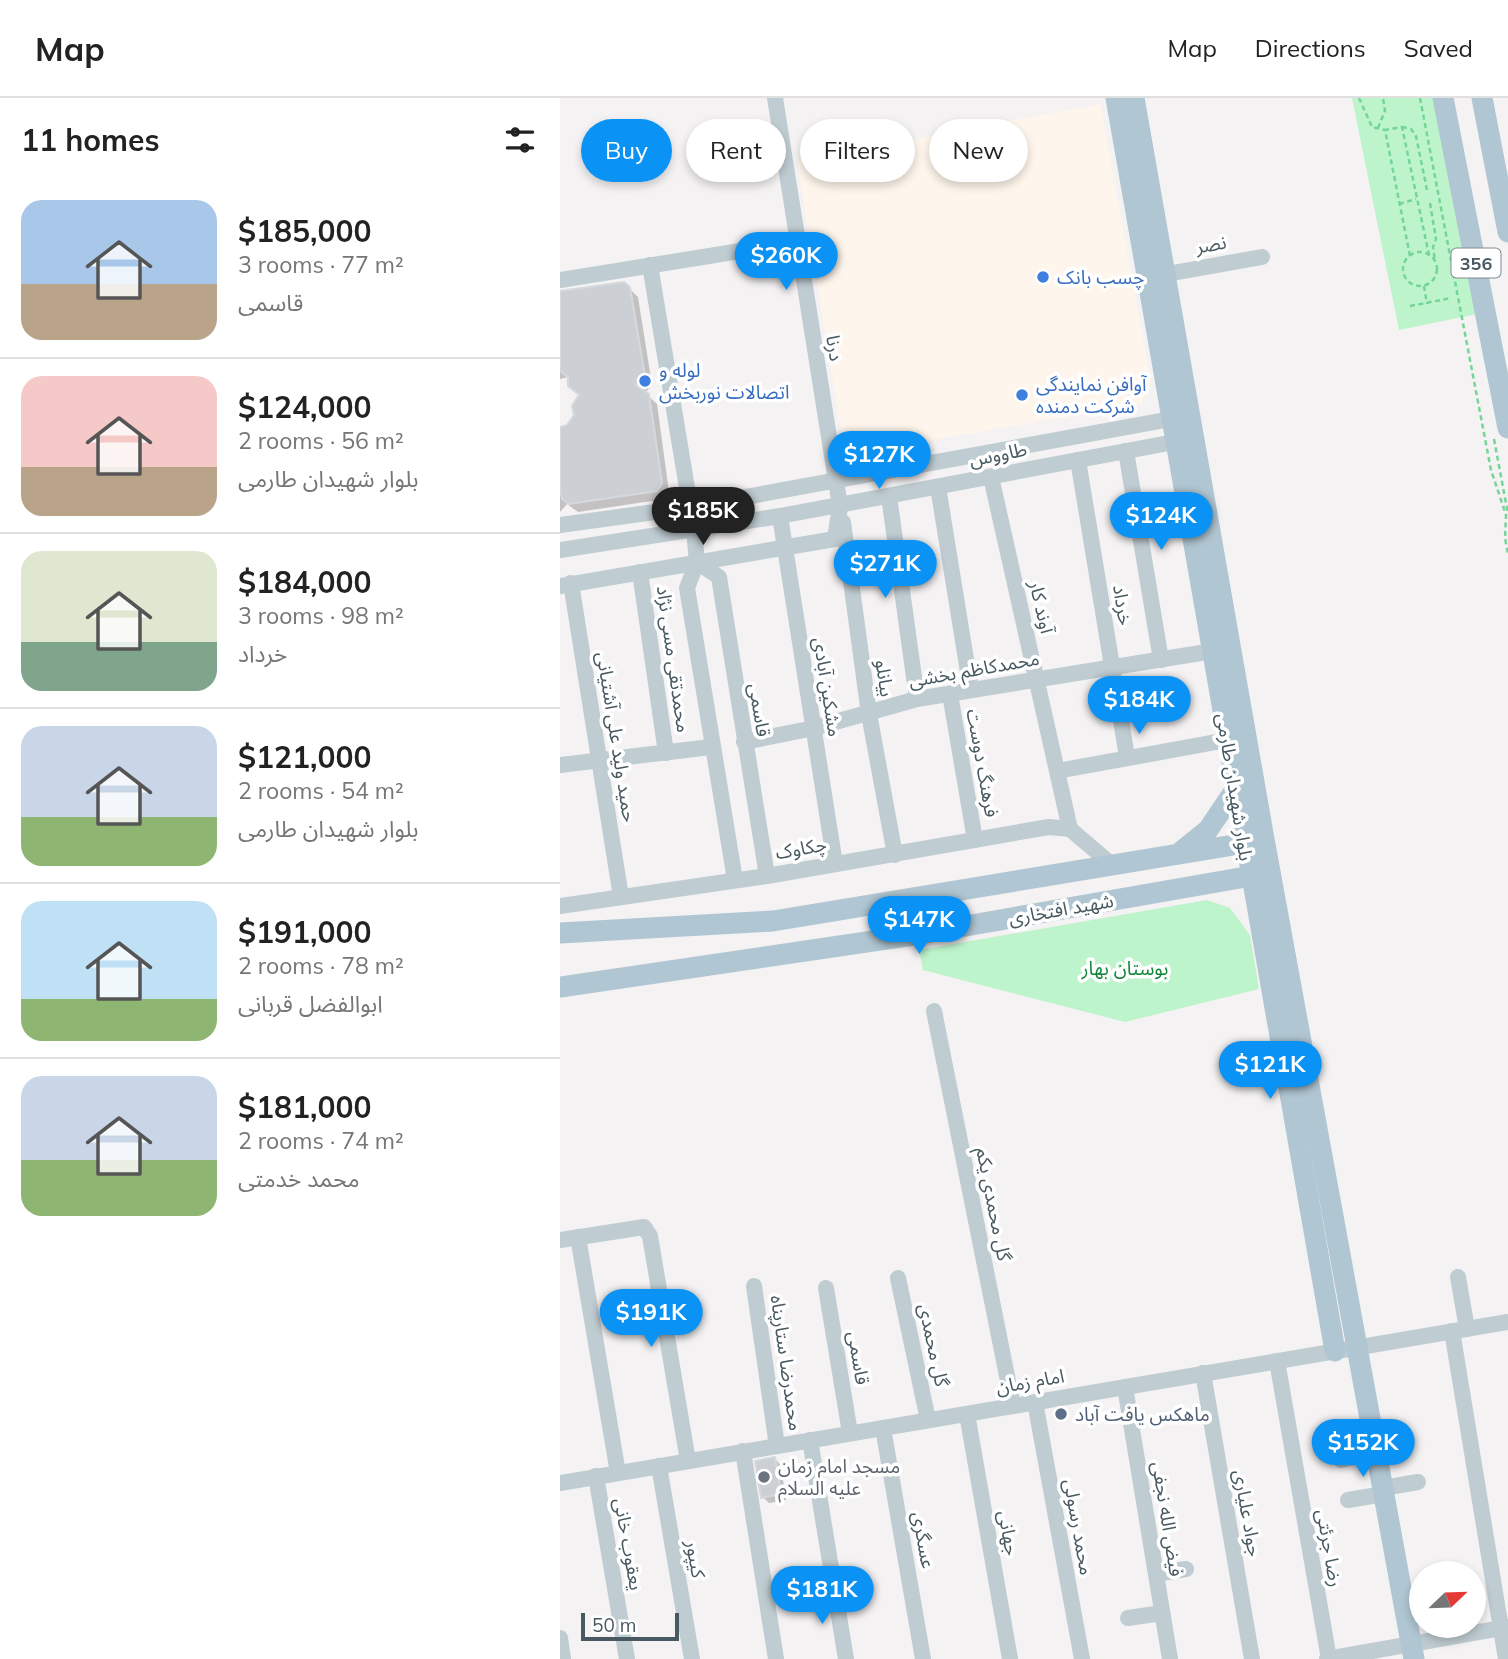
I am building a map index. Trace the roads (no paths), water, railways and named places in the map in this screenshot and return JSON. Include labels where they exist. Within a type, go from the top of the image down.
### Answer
[{"type":"main road","name":"بلوار شهیدان طارمی","points":[[1116,98],[1183,417]]},
{"type":"main road","name":"بلوار شهیدان طارمی","points":[[1134,98],[1167,274],[1213,651],[1227,740],[1237,787],[1254,842]]},
{"type":"main road","name":"356","points":[[1443,98],[1508,428]]},
{"type":"main road","name":"356","points":[[1482,98],[1508,232]]},
{"type":"main road","name":"بلوار شهیدان طارمی","points":[[1186,440],[1254,842],[1357,1347],[1413,1652]]},
{"type":"main road","points":[[1177,853],[1208,830],[1237,787]]},
{"type":"main road","name":"شهید افتخاری","points":[[560,933],[773,920],[1254,842]]},
{"type":"main road","name":"بلوار شهیدان طارمی","points":[[1260,874],[1335,1351]]},
{"type":"main road","name":"شهید افتخاری","points":[[560,987],[914,935],[1260,874]]},
{"type":"street","name":"درنا","points":[[775,98],[840,506]]},
{"type":"street","points":[[560,280],[796,242]]},
{"type":"street","name":"نصر","points":[[1167,274],[1262,257]]},
{"type":"street","points":[[650,265],[694,530],[697,562],[687,588],[711,747],[735,880]]},
{"type":"street","name":"طاووس","points":[[560,525],[691,507],[1183,417]]},
{"type":"street","name":"طاووس","points":[[560,550],[840,506],[1186,440]]},
{"type":"street","points":[[1126,452],[1161,660]]},
{"type":"street","name":"خرداد","points":[[1078,460],[1127,757]]},
{"type":"street","name":"آوند کار","points":[[992,477],[1070,829]]},
{"type":"street","points":[[938,487],[971,690]]},
{"type":"street","points":[[889,496],[917,699]]},
{"type":"street","points":[[566,584],[835,539],[840,506]]},
{"type":"street","name":"بیانلو","points":[[840,506],[869,714],[895,855]]},
{"type":"street","name":"مشکین آبادی","points":[[780,516],[835,864]]},
{"type":"street","name":"قاسمی","points":[[697,562],[719,577],[767,876]]},
{"type":"street","name":"محمدتقی مسی نژاد","points":[[640,572],[666,753]]},
{"type":"street","name":"حمید ولید علی آشتیانی","points":[[566,584],[600,761],[621,897]]},
{"type":"street","name":"محمدکاظم بخشی","points":[[744,742],[814,728],[917,699],[1213,651]]},
{"type":"street","name":"فرهنگ دوست","points":[[950,694],[975,840]]},
{"type":"street","points":[[1057,771],[1227,740]]},
{"type":"street","points":[[560,765],[711,747]]},
{"type":"street","name":"چکاوک","points":[[560,906],[767,876],[1049,827],[1070,829]]},
{"type":"street","points":[[1070,829],[1111,864]]},
{"type":"street","name":"گل محمدی یکم","points":[[934,1011],[1013,1406]]},
{"type":"street","points":[[560,1240],[644,1227],[650,1236],[688,1461]]},
{"type":"street","points":[[578,1237],[618,1473]]},
{"type":"street","points":[[1458,1276],[1460,1330],[1504,1628],[1506,1659]]},
{"type":"street","name":"گل محمدی","points":[[898,1278],[928,1420]]},
{"type":"street","name":"محمدرضا ستارپناه","points":[[754,1286],[778,1446]]},
{"type":"street","name":"قاسمی","points":[[826,1288],[850,1433]]},
{"type":"street","name":"امام زمان","points":[[560,1483],[1508,1322]]},
{"type":"street","name":"رضا جرئتی","points":[[1277,1361],[1328,1659]]},
{"type":"street","name":"جواد علیاری","points":[[1203,1373],[1252,1659]]},
{"type":"street","name":"فیض الله نجفی","points":[[1125,1387],[1170,1659]]},
{"type":"street","name":"محمد رسولی","points":[[1035,1402],[1082,1659]]},
{"type":"street","name":"جهانی","points":[[967,1413],[1010,1659]]},
{"type":"street","name":"عسگری","points":[[883,1428],[923,1659]]},
{"type":"street","points":[[810,1440],[846,1659]]},
{"type":"street","points":[[743,1451],[776,1659]]},
{"type":"street","points":[[1341,1460],[1376,1452]]},
{"type":"street","name":"کیپور","points":[[659,1466],[692,1659]]},
{"type":"street","name":"یعقوب خانی","points":[[596,1476],[627,1659]]},
{"type":"street","points":[[1348,1500],[1418,1482]]},
{"type":"street","points":[[1156,1574],[1186,1569]]},
{"type":"street","points":[[1128,1618],[1162,1613]]},
{"type":"street","points":[[1328,1659],[1413,1652],[1504,1628]]},
{"type":"street","points":[[560,1638],[563,1659]]},
{"type":"place","name":"چسب بانک","points":[[1043,277]]},
{"type":"place","name":"لوله و اتصالات نوربخش","points":[[645,381]]},
{"type":"place","name":"آوافن نمایندگی شرکت دمنده","points":[[1022,395]]},
{"type":"place","name":"ماهکس یافت آباد","points":[[1061,1414]]},
{"type":"place","name":"مسجد امام زمان علیه السلام","points":[[764,1477]]},
{"type":"park label","name":"بوستان بهار","points":[[1125,968]]}]
